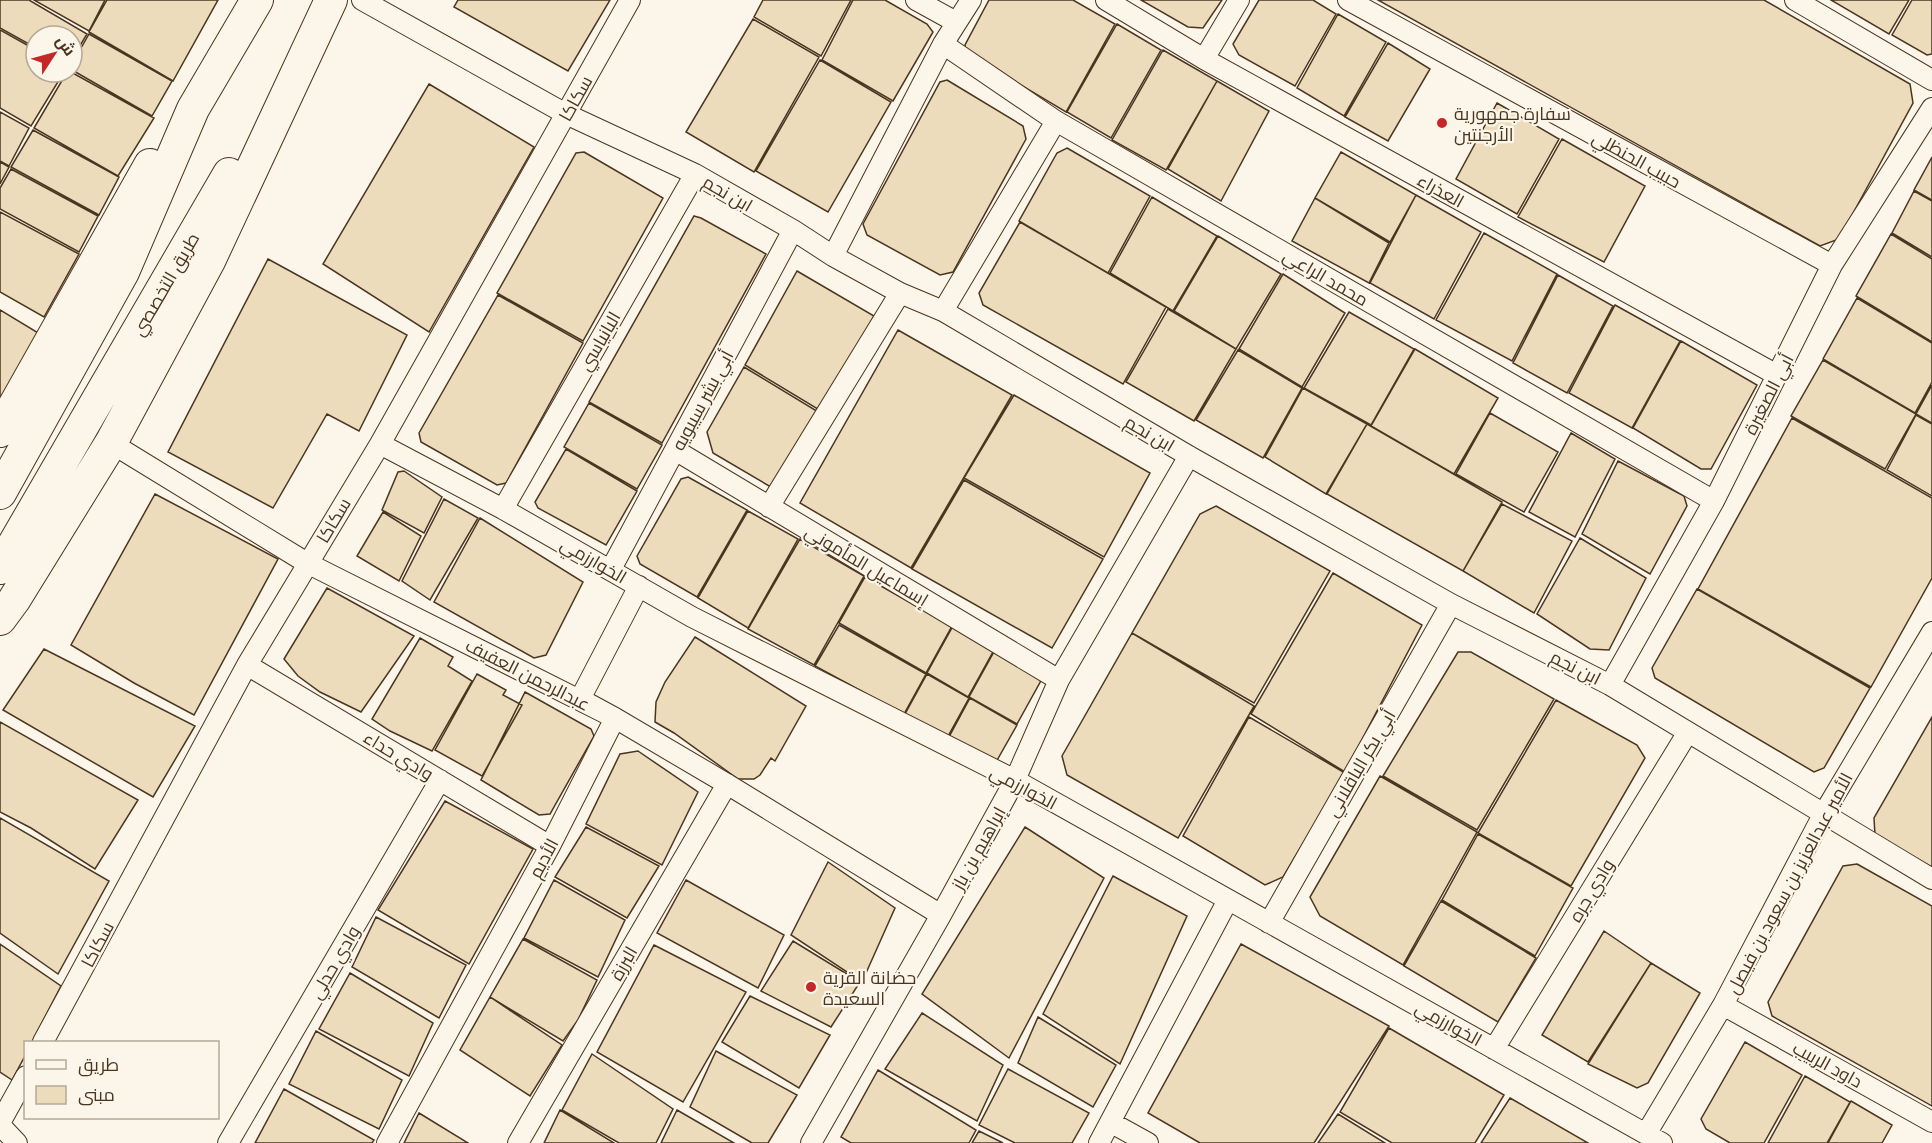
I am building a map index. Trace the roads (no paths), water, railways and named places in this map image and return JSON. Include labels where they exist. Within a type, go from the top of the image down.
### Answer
[{"type":"main road","points":[[0,493],[123,272],[193,110],[257,0]]},
{"type":"main road","points":[[0,619],[111,443],[209,261],[330,0]]},
{"type":"main road","name":"طريق التخصصي","points":[[0,568],[330,0]]},
{"type":"main road","points":[[0,431],[157,153],[193,110]]},
{"type":"street","name":"ابن نجم","points":[[362,0],[566,114],[695,174],[900,293],[943,311],[1189,456],[1451,604],[1610,685],[1932,879]]},
{"type":"street","name":"سكاكا","points":[[45,1041],[247,664],[380,444],[630,0]]},
{"type":"street","points":[[916,0],[956,22]]},
{"type":"street","points":[[833,256],[943,44],[971,0]]},
{"type":"street","name":"العذراء","points":[[1106,0],[1204,59],[1777,375]]},
{"type":"street","points":[[1204,59],[1239,0]]},
{"type":"street","name":"حبيب الحنظلي","points":[[1348,0],[1832,265]]},
{"type":"street","points":[[1795,0],[1932,81]]},
{"type":"street","name":"محمد الراعي","points":[[943,44],[1056,121],[1714,501]]},
{"type":"street","name":"أبي الصغيرة","points":[[1610,685],[1714,501],[1832,265],[1932,108]]},
{"type":"street","points":[[943,311],[1056,121]]},
{"type":"street","name":"البانياسي","points":[[503,509],[695,174]]},
{"type":"street","name":"أبي بشر سيبويه","points":[[611,569],[793,230]]},
{"type":"street","points":[[769,507],[900,293]]},
{"type":"street","name":"عبدالرحمن العفيف","points":[[111,443],[307,563],[615,718],[941,915]]},
{"type":"street","name":"الخوارزمي","points":[[380,444],[503,509],[692,617],[1015,780],[1654,1139]]},
{"type":"street","name":"إسماعيل المأموني","points":[[675,450],[1059,680]]},
{"type":"street","name":"إبراهيم بن باز","points":[[811,1143],[1015,780],[1059,680],[1189,456]]},
{"type":"street","points":[[615,718],[580,699],[639,586]]},
{"type":"street","name":"أبي بكر الباقلاني","points":[[1269,923],[1451,604]]},
{"type":"street","name":"الأمير عبدالعزيز بن سعود بن فيصل","points":[[1654,1139],[1824,813],[1931,637]]},
{"type":"street","name":"وادي حداء","points":[[247,664],[550,846]]},
{"type":"street","name":"الأديم","points":[[387,1143],[550,846],[615,718]]},
{"type":"street","name":"وادي جره","points":[[1494,1049],[1688,732]]},
{"type":"street","name":"وادي حدلي","points":[[228,1143],[440,780]]},
{"type":"street","name":"البرزة","points":[[518,1143],[727,784]]},
{"type":"street","points":[[1099,1143],[1228,900]]},
{"type":"street","name":"داود الربيب","points":[[1724,1005],[1932,1122]]},
{"type":"street","points":[[17,1143],[0,1124],[24,1080]]},
{"type":"street","points":[[1110,1122],[1148,1143]]},
{"type":"place","name":"سفارة جمهورية الأرجنتين","points":[[1442,123]]},
{"type":"place","name":"حضانة القرية السعيدة","points":[[811,987]]}]
